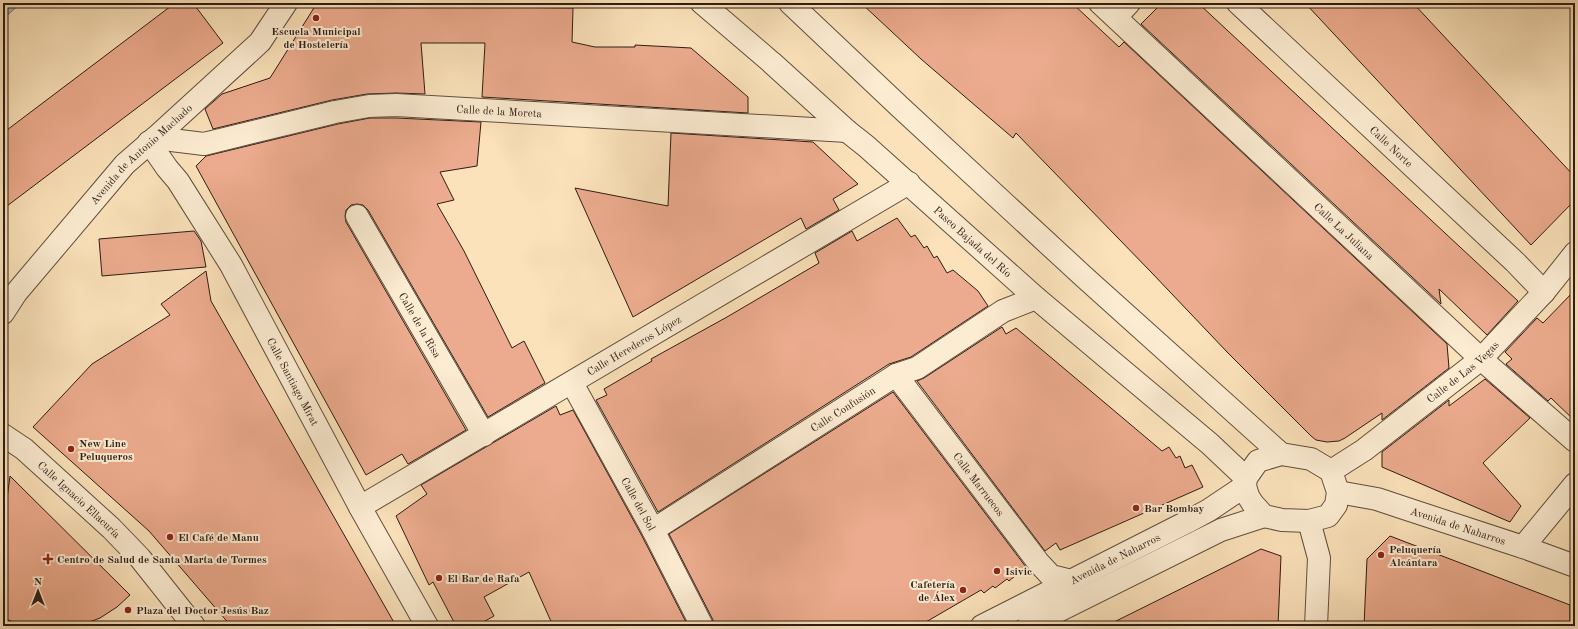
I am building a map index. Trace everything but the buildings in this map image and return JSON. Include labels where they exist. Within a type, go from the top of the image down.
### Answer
[{"type":"street","name":"Avenida de Antonio Machado","points":[[3,313],[16,292],[120,169],[260,42],[286,3]]},
{"type":"street","name":"Paseo Bajada del Río","points":[[702,3],[771,62],[847,131],[909,183],[1036,298],[1210,444],[1246,482]]},
{"type":"street","points":[[790,3],[900,107],[1077,270],[1281,454]]},
{"type":"street","name":"Calle Norte","points":[[1238,3],[1514,262],[1544,292]]},
{"type":"street","name":"Calle La Juliana","points":[[1115,8],[1481,359],[1575,442]]},
{"type":"street","name":"Calle de la Moreta","points":[[152,140],[204,144],[335,112],[370,106],[396,105],[847,131]]},
{"type":"street","name":"Calle Santiago Mirat","points":[[152,140],[167,168],[178,180],[231,265],[360,507],[427,626]]},
{"type":"street","name":"Calle Herederos López","points":[[360,507],[909,183]]},
{"type":"street","name":"Calle de la Risa","points":[[357,216],[484,435]]},
{"type":"street","name":"Calle de Las Vegas","points":[[1331,471],[1364,450],[1481,359],[1544,292],[1575,253]]},
{"type":"street","name":"Calle Confusión","points":[[653,530],[896,375],[917,368],[1003,311],[1036,298]]},
{"type":"street","name":"Calle Marruecos","points":[[896,375],[1038,562],[1051,576],[1071,581]]},
{"type":"street","name":"Calle del Sol","points":[[572,383],[653,530],[702,626]]},
{"type":"street","name":"Calle Ignacio Ellacuría","points":[[3,435],[24,448],[111,528],[140,558],[194,626]]},
{"type":"street","points":[[1281,454],[1310,459],[1331,471],[1338,492],[1336,505],[1328,516],[1309,521],[1282,520],[1264,516],[1248,496],[1246,482],[1258,461],[1281,454]]},
{"type":"street","name":"Avenida de Naharros","points":[[982,626],[1209,510],[1246,482]]},
{"type":"street","points":[[1523,547],[1575,484]]},
{"type":"street","name":"Avenida de Naharros","points":[[1338,492],[1377,500],[1523,547],[1575,566]]},
{"type":"street","name":"Avenida de Naharros","points":[[1028,626],[1221,530],[1264,516]]},
{"type":"street","points":[[1309,521],[1319,558],[1316,626]]},
{"type":"water","points":[[3,3],[21,3],[3,19]]},
{"type":"place","name":"Escuela Municipal de Hostelería","points":[[316,18]]},
{"type":"place","name":"New Line Peluqueros","points":[[71,449]]},
{"type":"place","name":"Bar Bombay","points":[[1136,508]]},
{"type":"place","name":"El Café de Manu","points":[[170,537]]},
{"type":"place","name":"Peluquería Alcántara","points":[[1381,555]]},
{"type":"place","name":"Centro de Salud de Santa Marta de Tormes","points":[[48,559]]},
{"type":"place","name":"Isivic","points":[[997,571]]},
{"type":"place","name":"El Bar de Rafa","points":[[439,578]]},
{"type":"place","name":"Cafetería de Álex","points":[[963,590]]},
{"type":"place","name":"Plaza del Doctor Jesús Baz","points":[[128,610]]}]
